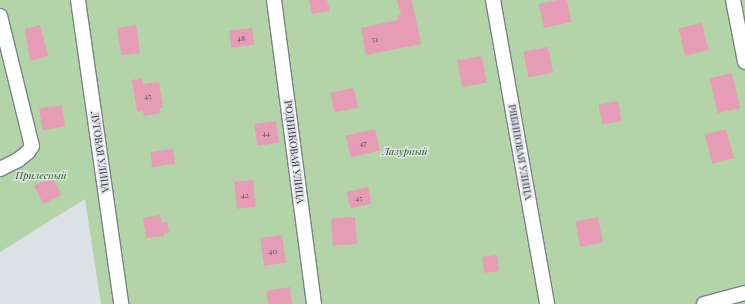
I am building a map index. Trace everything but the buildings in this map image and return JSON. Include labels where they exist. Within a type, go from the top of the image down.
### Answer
[{"type":"street","name":"ЛУГОВАЯ УЛИЦА","points":[[78,0],[121,304]]},
{"type":"street","name":"РОДНИКОВАЯ УЛИЦА","points":[[274,0],[314,304]]},
{"type":"street","name":"РЯБИНОВАЯ УЛИЦА","points":[[494,0],[547,304]]},
{"type":"street","points":[[733,0],[745,62]]},
{"type":"street","points":[[0,16],[32,146],[28,152],[18,160],[0,168]]},
{"type":"street","points":[[704,304],[745,293]]},
{"type":"green space","name":"Лазурный","points":[[0,0],[745,0],[745,304],[101,304],[85,199],[0,252]]},
{"type":"park label","name":"Прилесный","points":[[41,176]]}]
